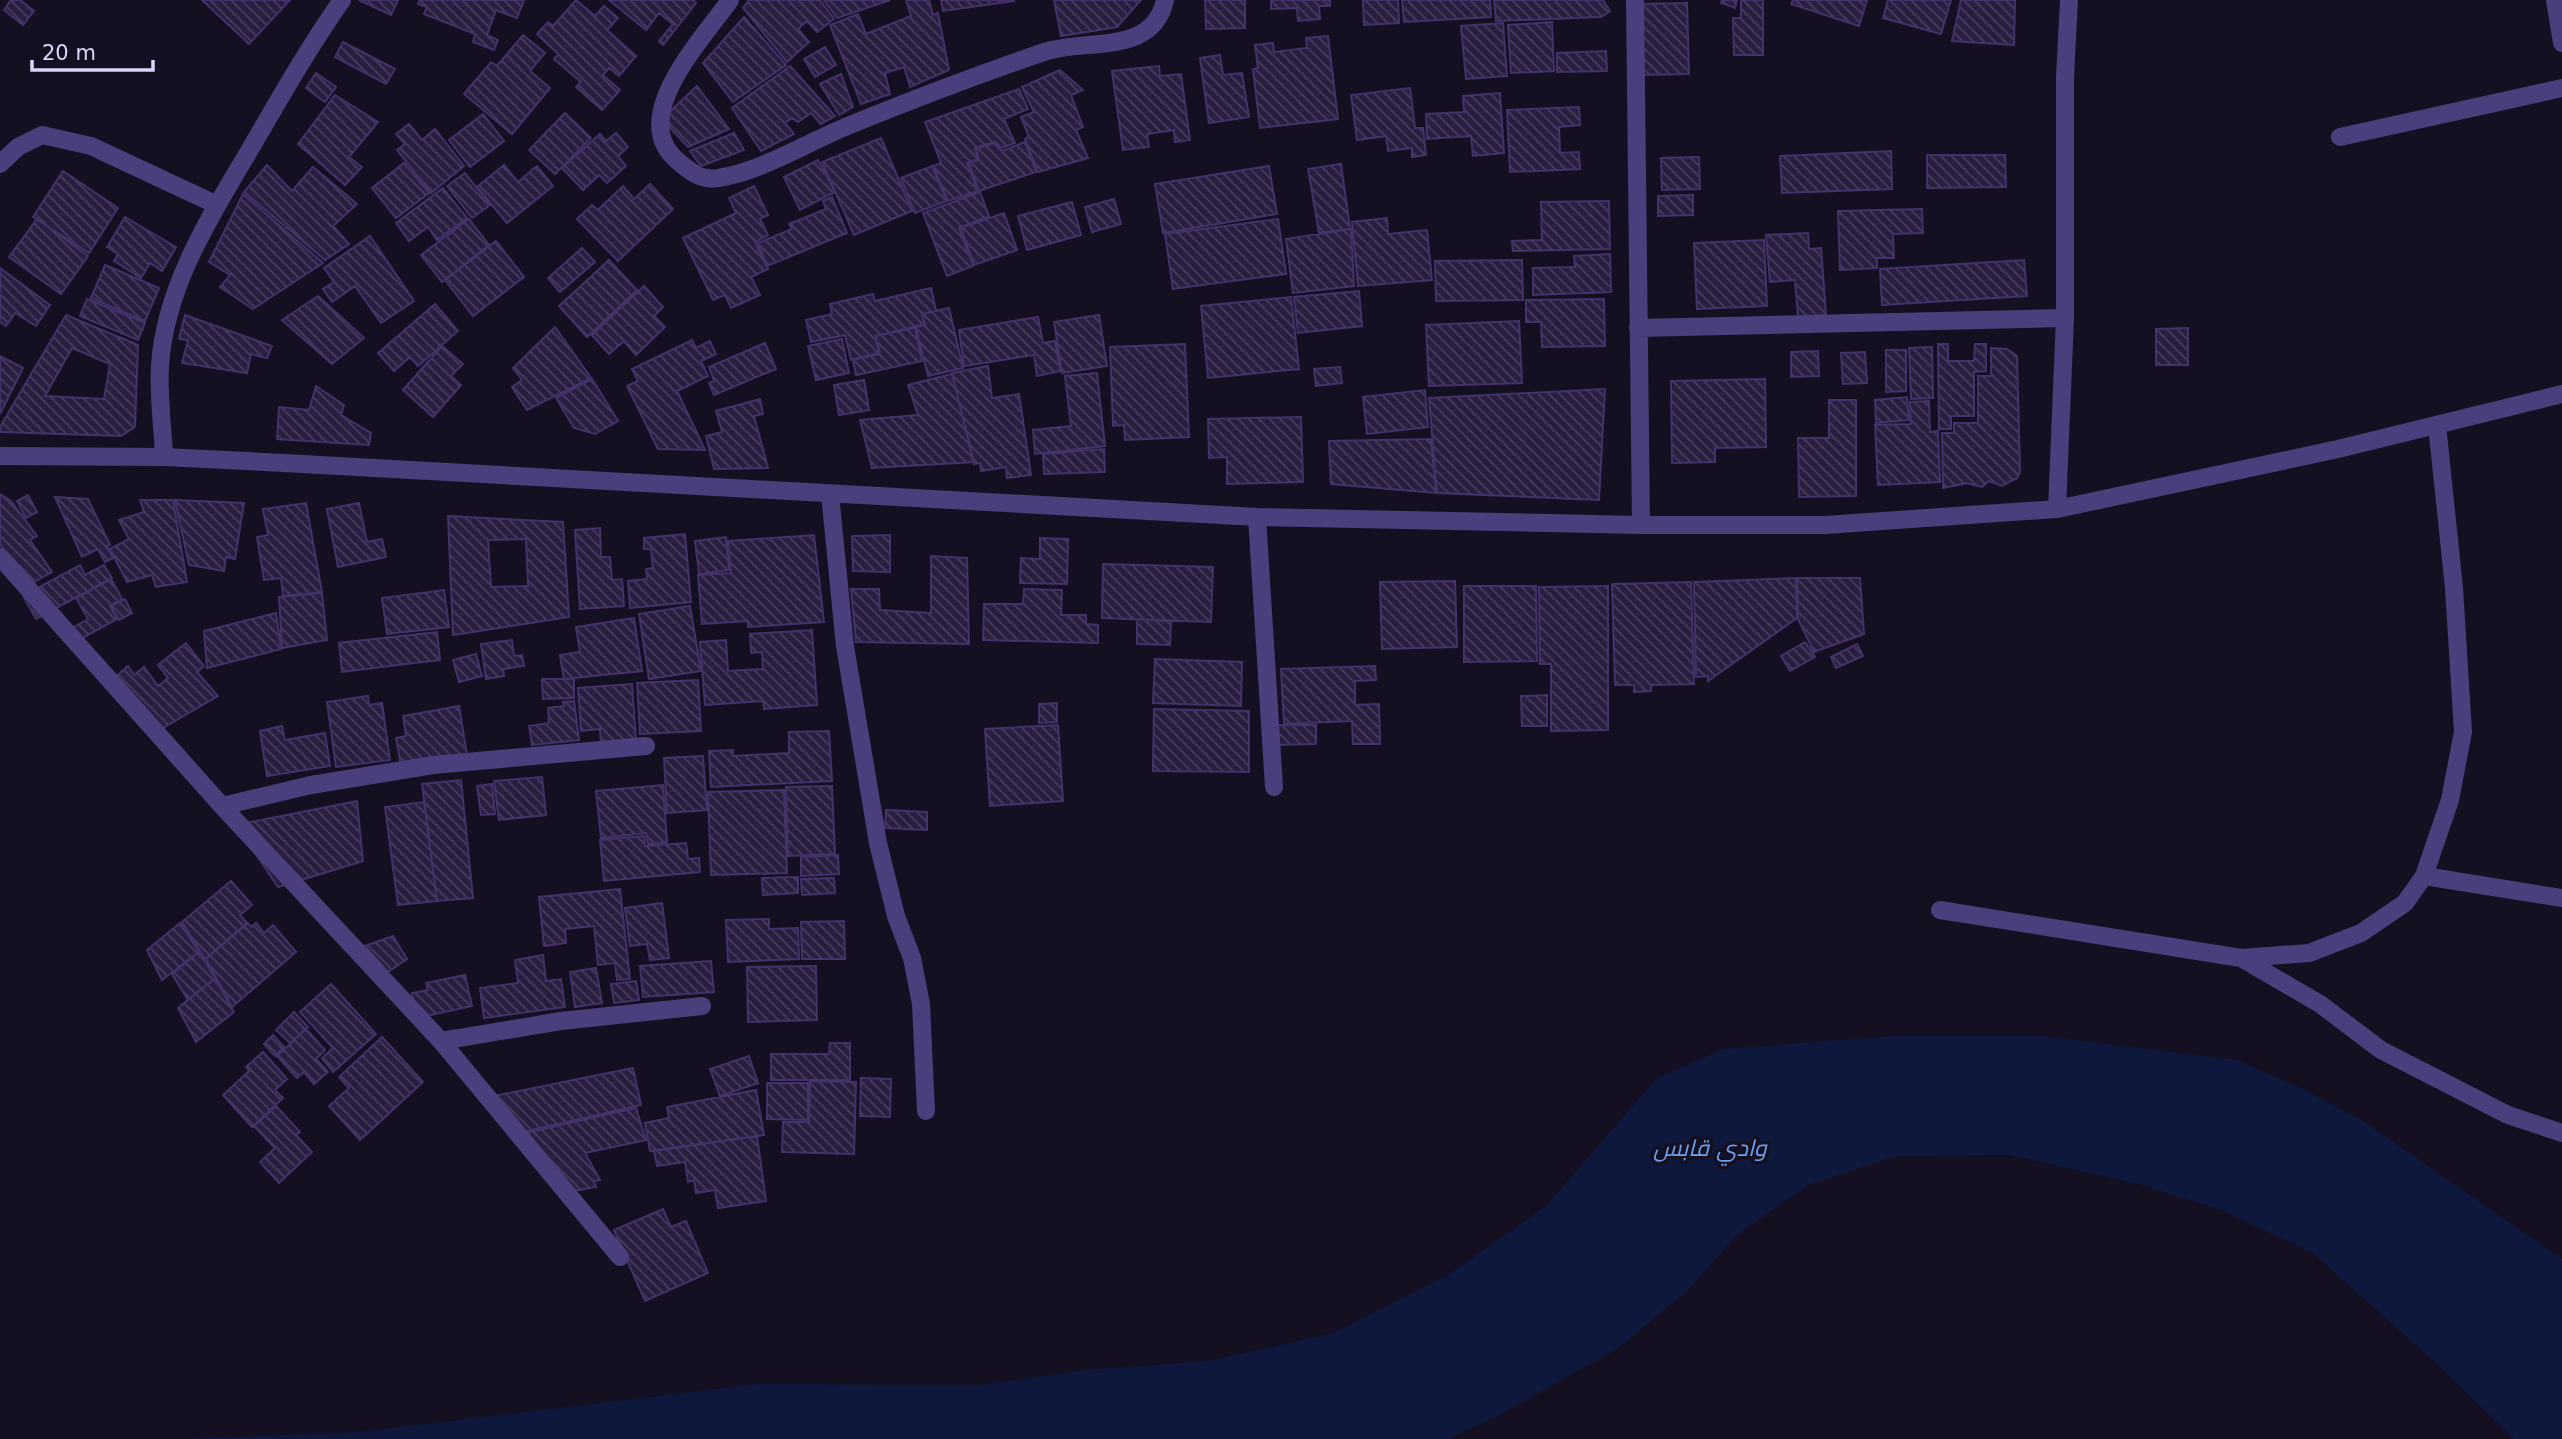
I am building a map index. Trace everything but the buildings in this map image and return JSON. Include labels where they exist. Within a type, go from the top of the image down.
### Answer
[{"type":"street","points":[[164,457],[160,366],[169,316],[189,259],[215,204],[342,0]]},
{"type":"street","points":[[730,0],[673,80],[661,108],[658,129],[671,156],[696,176],[716,179],[743,171],[851,125],[1048,51],[1144,34],[1158,23],[1166,0]]},
{"type":"street","points":[[1635,0],[1641,525]]},
{"type":"street","points":[[2057,509],[2065,318],[2065,77],[2069,0]]},
{"type":"street","points":[[2555,0],[2562,43]]},
{"type":"street","points":[[2340,137],[2562,88]]},
{"type":"street","points":[[0,164],[18,147],[42,135],[91,146],[215,204]]},
{"type":"street","points":[[1638,328],[2065,318]]},
{"type":"street","points":[[0,456],[164,457],[1257,517],[1641,525],[1825,524],[2057,509],[2339,449],[2562,394]]},
{"type":"street","points":[[1940,910],[2241,958],[2309,953],[2361,933],[2405,903],[2424,876],[2450,800],[2463,732],[2454,588],[2437,425]]},
{"type":"street","points":[[830,494],[845,646],[878,843],[896,916],[912,958],[921,1004],[926,1111]]},
{"type":"street","points":[[1257,517],[1274,787]]},
{"type":"street","points":[[0,557],[222,806],[440,1041],[620,1257]]},
{"type":"street","points":[[222,806],[311,785],[433,765],[646,746]]},
{"type":"street","points":[[2424,876],[2562,898]]},
{"type":"street","points":[[2241,958],[2309,996],[2381,1050],[2508,1115],[2562,1133]]},
{"type":"street","points":[[440,1041],[561,1021],[702,1006]]},
{"type":"water","name":"وادي قابس","points":[[1893,1036],[2043,1036],[2236,1060],[2303,1089],[2363,1121],[2562,1259],[2562,1439],[2514,1439],[2436,1363],[2313,1253],[2221,1210],[2142,1185],[2010,1155],[1895,1156],[1808,1185],[1737,1235],[1688,1290],[1617,1349],[1497,1416],[1448,1439],[188,1439],[358,1432],[759,1384],[979,1385],[1086,1370],[1208,1361],[1334,1333],[1451,1273],[1546,1206],[1657,1078],[1724,1049]]}]
